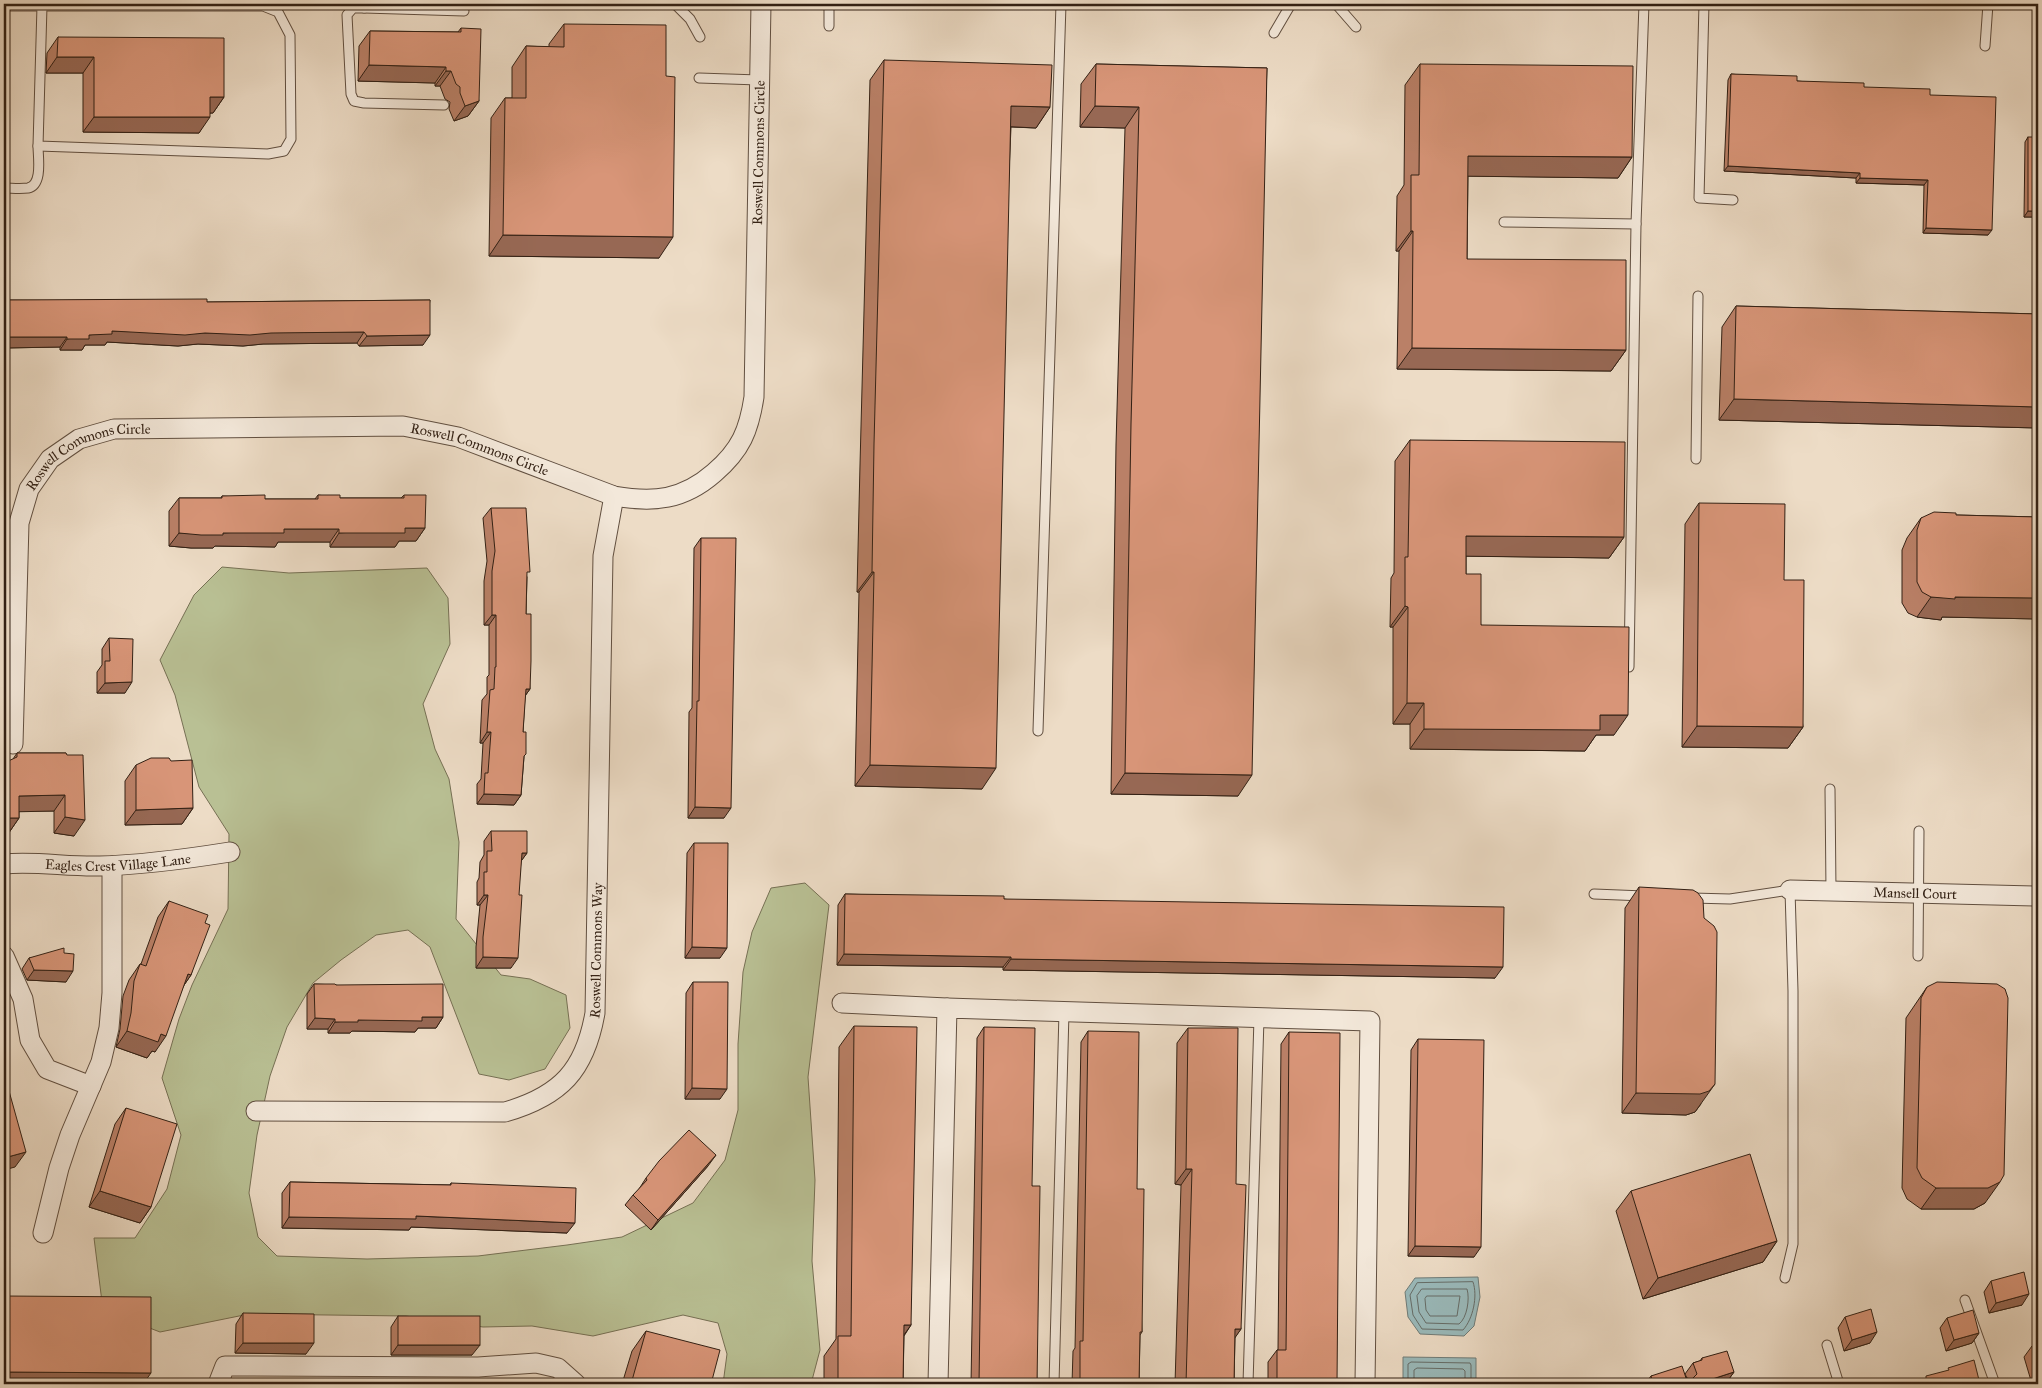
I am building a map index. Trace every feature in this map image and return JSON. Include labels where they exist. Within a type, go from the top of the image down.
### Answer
[{"type":"street","name":"Roswell Commons Circle","points":[[13,744],[19,523],[29,489],[50,459],[80,438],[114,429],[403,426],[458,437],[614,496],[638,500],[658,500],[678,495],[699,486],[730,459],[742,440],[750,419],[754,396],[761,4]]},
{"type":"street","name":"Roswell Commons Way","points":[[256,1112],[506,1112],[530,1105],[551,1093],[567,1078],[580,1060],[590,1037],[595,1013],[604,556],[614,496]]},
{"type":"street","name":"Eagles Crest Village Lane","points":[[4,864],[23,862],[112,866],[156,864],[230,852]]},
{"type":"street","points":[[43,1233],[59,1168],[70,1135],[100,1062],[109,1028],[112,993],[112,866]]},
{"type":"street","name":"Mansell Court","points":[[1790,890],[2038,896]]},
{"type":"street","points":[[4,956],[23,999],[30,1040],[47,1070],[91,1086]]},
{"type":"street","points":[[842,1003],[1370,1021],[1365,1384]]},
{"type":"street","points":[[938,1384],[947,1008]]},
{"type":"street","points":[[218,1384],[225,1366],[478,1367],[536,1363],[558,1368],[576,1384]]},
{"type":"lane","points":[[675,4],[690,18],[700,37]]},
{"type":"lane","points":[[829,4],[829,26]]},
{"type":"lane","points":[[1038,731],[1061,4]]},
{"type":"lane","points":[[1274,33],[1290,4]]},
{"type":"lane","points":[[1336,4],[1356,27]]},
{"type":"lane","points":[[1629,667],[1636,224],[1644,4]]},
{"type":"lane","points":[[1704,4],[1699,198],[1733,200]]},
{"type":"lane","points":[[1984,46],[1988,4]]},
{"type":"lane","points":[[4,188],[28,188],[34,185],[38,177],[42,5]]},
{"type":"lane","points":[[4,6],[262,6],[278,12],[290,35],[291,139],[284,151],[268,154],[38,146]]},
{"type":"lane","points":[[444,105],[364,103],[354,100],[350,94],[347,15],[354,8],[364,6],[464,11]]},
{"type":"lane","points":[[699,78],[759,80]]},
{"type":"lane","points":[[1504,222],[1636,224]]},
{"type":"lane","points":[[1696,459],[1698,296]]},
{"type":"lane","points":[[1830,789],[1831,891]]},
{"type":"lane","points":[[1918,956],[1919,830]]},
{"type":"lane","points":[[1682,898],[1730,899],[1790,890],[1793,991],[1793,1244],[1785,1278]]},
{"type":"lane","points":[[1594,894],[1652,896]]},
{"type":"lane","points":[[1054,1384],[1064,1012]]},
{"type":"lane","points":[[1248,1384],[1259,1018]]},
{"type":"lane","points":[[1965,1300],[1995,1384]]},
{"type":"lane","points":[[1827,1344],[1839,1384]]},
{"type":"green space","points":[[222,567],[289,573],[427,568],[448,598],[450,644],[423,704],[435,749],[449,779],[459,842],[456,919],[501,975],[530,979],[566,995],[570,1028],[545,1069],[509,1080],[479,1074],[430,947],[408,930],[376,935],[313,983],[287,1027],[270,1076],[257,1135],[249,1193],[258,1237],[277,1256],[367,1259],[478,1256],[622,1237],[693,1203],[725,1160],[738,1110],[738,1044],[743,972],[752,932],[771,888],[805,883],[829,905],[808,1077],[815,1180],[812,1261],[820,1350],[811,1384],[723,1384],[727,1354],[718,1323],[683,1315],[593,1336],[532,1326],[483,1327],[406,1316],[249,1314],[160,1332],[103,1310],[94,1238],[135,1238],[167,1189],[181,1135],[162,1078],[179,1019],[192,985],[228,909],[229,834],[199,787],[175,695],[160,660],[194,595]]},
{"type":"water","points":[[1478,1277],[1480,1297],[1474,1326],[1464,1336],[1420,1334],[1408,1317],[1405,1292],[1415,1278]]},
{"type":"water","points":[[1403,1357],[1476,1358],[1476,1384],[1403,1384]]},
{"type":"building","points":[[564,24],[666,25],[666,76],[675,77],[673,237],[503,235],[505,98],[526,98],[526,46],[564,47]]},
{"type":"building","points":[[461,28],[481,29],[479,101],[465,106],[460,93],[460,87],[456,84],[451,71],[446,71],[446,67],[369,65],[370,31],[461,32]]},
{"type":"building","points":[[58,37],[224,38],[224,97],[210,97],[210,117],[94,117],[94,57],[57,57]]},
{"type":"building","points":[[884,60],[1052,65],[1050,107],[1011,106],[996,768],[870,765],[874,572],[872,572],[874,444]]},
{"type":"building","points":[[1096,64],[1267,68],[1252,775],[1125,773],[1139,107],[1095,106]]},
{"type":"building","points":[[1420,64],[1633,66],[1632,157],[1468,156],[1467,259],[1626,260],[1626,350],[1412,348],[1413,231],[1411,231],[1411,175],[1419,175]]},
{"type":"building","points":[[1731,74],[1797,76],[1797,81],[1864,83],[1864,87],[1930,89],[1930,95],[1996,97],[1992,230],[1926,228],[1928,180],[1860,178],[1860,173],[1728,166]]},
{"type":"building","points":[[2028,137],[2038,137],[2038,211],[2028,211]]},
{"type":"building","points":[[207,299],[207,302],[430,300],[430,335],[367,336],[364,332],[250,335],[205,333],[185,335],[112,331],[112,334],[89,335],[89,339],[4,337],[4,300]]},
{"type":"building","points":[[1736,306],[2038,314],[2038,407],[1734,399]]},
{"type":"building","points":[[1410,440],[1625,442],[1624,537],[1466,536],[1466,574],[1481,574],[1481,625],[1629,627],[1628,715],[1600,715],[1600,730],[1424,729],[1424,703],[1407,703],[1408,607],[1405,606],[1405,557],[1408,557]]},
{"type":"building","points":[[265,495],[265,499],[318,499],[318,495],[340,495],[340,498],[404,498],[404,495],[426,495],[425,528],[405,528],[405,533],[339,533],[339,529],[284,529],[284,533],[201,535],[179,533],[179,498]]},
{"type":"building","points":[[1699,503],[1785,504],[1784,580],[1804,580],[1803,727],[1697,726]]},
{"type":"building","points":[[491,508],[526,508],[530,572],[527,572],[526,614],[531,614],[531,661],[530,689],[526,689],[523,732],[526,732],[526,754],[524,756],[521,795],[484,794],[485,773],[488,773],[491,732],[487,732],[490,690],[494,689],[496,667],[496,615],[492,615],[492,571],[495,551]]},
{"type":"building","points":[[1934,512],[1956,513],[1956,515],[2038,517],[2038,598],[1955,597],[1955,599],[1931,597],[1922,592],[1917,582],[1917,530],[1921,518]]},
{"type":"building","points":[[701,538],[736,538],[731,808],[695,807],[697,701],[699,701]]},
{"type":"building","points":[[109,638],[133,639],[132,682],[105,683],[105,661],[110,661]]},
{"type":"building","points":[[17,753],[83,755],[85,820],[65,817],[65,795],[19,796],[19,818],[4,818],[4,763],[17,757]]},
{"type":"building","points":[[151,758],[169,758],[171,761],[192,760],[193,808],[136,810],[136,765]]},
{"type":"building","points":[[491,831],[527,831],[527,853],[522,853],[519,895],[522,895],[518,958],[483,957],[483,937],[488,895],[484,895],[484,872],[487,872],[487,851],[492,851]]},
{"type":"building","points":[[694,843],[728,843],[727,948],[692,947]]},
{"type":"building","points":[[1639,887],[1693,890],[1703,900],[1704,918],[1714,926],[1717,932],[1715,1084],[1709,1091],[1700,1094],[1636,1093]]},
{"type":"building","points":[[845,894],[1004,896],[1004,899],[1504,907],[1503,967],[1011,959],[1011,957],[844,954]]},
{"type":"building","points":[[169,901],[208,915],[205,923],[210,925],[191,975],[188,974],[166,1036],[161,1034],[158,1042],[127,1031],[134,981],[140,964],[146,966]]},
{"type":"building","points":[[64,948],[64,953],[74,954],[73,971],[34,970],[29,958]]},
{"type":"building","points":[[693,982],[728,982],[727,1089],[692,1088]]},
{"type":"building","points":[[1937,982],[1997,984],[2005,989],[2008,998],[2004,1175],[2000,1182],[1988,1188],[1936,1188],[1922,1178],[1917,1168],[1921,998],[1927,987]]},
{"type":"building","points":[[314,984],[443,984],[443,1017],[422,1017],[422,1021],[358,1020],[358,1022],[335,1022],[335,1019],[315,1018]]},
{"type":"building","points":[[854,1026],[917,1027],[911,1325],[904,1325],[903,1384],[838,1384],[838,1336],[851,1336]]},
{"type":"building","points":[[984,1027],[1035,1028],[1032,1186],[1040,1186],[1037,1384],[979,1384]]},
{"type":"building","points":[[1188,1028],[1238,1028],[1236,1184],[1246,1185],[1241,1329],[1235,1329],[1234,1384],[1186,1384],[1192,1169],[1186,1169]]},
{"type":"building","points":[[1088,1031],[1139,1032],[1137,1189],[1144,1189],[1142,1332],[1140,1332],[1139,1384],[1080,1384],[1080,1341],[1083,1341]]},
{"type":"building","points":[[1289,1032],[1340,1033],[1337,1384],[1277,1384],[1277,1350],[1286,1350]]},
{"type":"building","points":[[1418,1039],[1484,1040],[1481,1247],[1415,1246]]},
{"type":"building","points":[[4,1073],[26,1152],[4,1158]]},
{"type":"building","points":[[126,1108],[177,1124],[151,1207],[100,1191]]},
{"type":"building","points":[[689,1130],[716,1155],[658,1220],[633,1195],[647,1180],[646,1178],[659,1161]]},
{"type":"building","points":[[1750,1154],[1777,1241],[1658,1278],[1631,1191]]},
{"type":"building","points":[[290,1182],[451,1185],[451,1183],[576,1188],[575,1223],[416,1216],[416,1219],[289,1217]]},
{"type":"building","points":[[2024,1272],[2029,1294],[1996,1303],[1991,1281]]},
{"type":"building","points":[[4,1296],[151,1297],[151,1373],[4,1372]]},
{"type":"building","points":[[1871,1309],[1877,1332],[1852,1340],[1845,1317]]},
{"type":"building","points":[[1973,1310],[1979,1333],[1954,1340],[1947,1318]]},
{"type":"building","points":[[243,1313],[314,1314],[314,1343],[243,1343]]},
{"type":"building","points":[[398,1316],[480,1316],[480,1345],[398,1345]]},
{"type":"building","points":[[646,1331],[720,1350],[711,1384],[631,1384]]},
{"type":"building","points":[[2038,1345],[2038,1370],[2032,1346]]},
{"type":"building","points":[[1727,1351],[1734,1372],[1697,1384],[1653,1384],[1651,1376],[1682,1366],[1686,1378],[1692,1379],[1697,1374],[1693,1363],[1702,1360],[1702,1358]]},
{"type":"building","points":[[1974,1360],[1980,1384],[1909,1384],[1926,1379],[1926,1376],[1949,1370],[1948,1368]]}]
